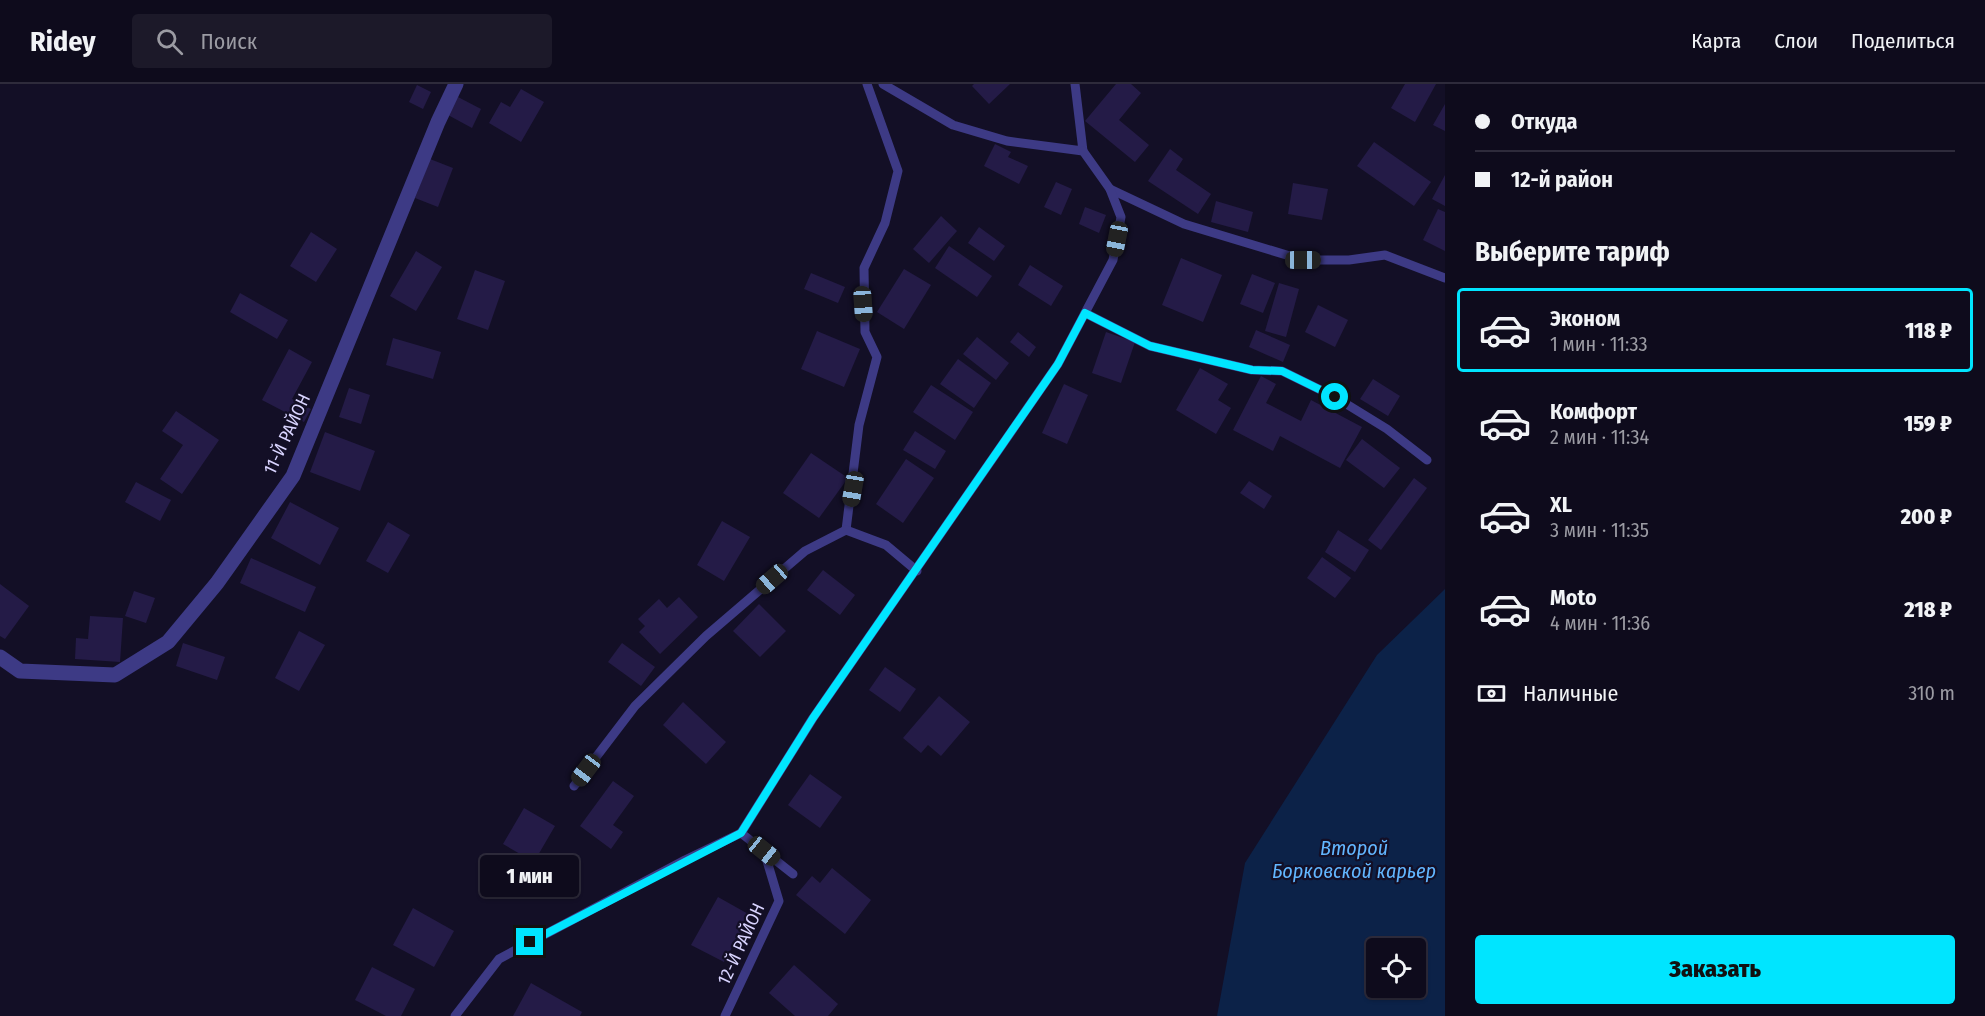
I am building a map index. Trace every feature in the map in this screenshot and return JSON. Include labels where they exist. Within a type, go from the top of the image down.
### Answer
[{"type":"street","name":"11-Й РАЙОН","points":[[0,657],[20,671],[115,675],[168,642],[218,583],[293,476],[438,122],[456,84]]},
{"type":"lane","points":[[846,530],[859,425],[877,357],[865,332],[864,268],[885,223],[898,171],[867,84]]},
{"type":"lane","points":[[883,84],[952,125],[1007,141],[1083,151]]},
{"type":"lane","points":[[455,1016],[499,959],[685,860],[741,833],[813,718],[917,571],[1058,364],[1113,260],[1120,217],[1110,189],[1083,151],[1075,84]]},
{"type":"lane","points":[[1110,189],[1184,224],[1303,260],[1349,260],[1384,255],[1445,278]]},
{"type":"lane","points":[[1085,313],[1150,346],[1252,370],[1282,371],[1344,402],[1387,429],[1427,460]]},
{"type":"lane","points":[[574,786],[635,706],[706,636],[805,551],[846,530],[886,545],[917,571]]},
{"type":"lane","points":[[741,833],[793,874]]},
{"type":"lane","name":"12-Й РАЙОН","points":[[725,1016],[779,901],[764,851]]},
{"type":"water","name":"Второй Борковской карьер","points":[[1445,589],[1445,1016],[1217,1016],[1245,863],[1377,655]]},
{"type":"building","points":[[974,84],[1010,84],[989,104],[972,86]]},
{"type":"building","points":[[1116,84],[1131,84],[1141,93],[1119,120],[1149,145],[1135,162],[1085,121]]},
{"type":"building","points":[[1405,84],[1436,84],[1415,122],[1391,108]]},
{"type":"building","points":[[417,85],[431,92],[423,109],[409,102]]},
{"type":"building","points":[[521,89],[544,102],[521,142],[489,123],[501,102],[510,107]]},
{"type":"building","points":[[458,97],[481,109],[472,128],[448,115]]},
{"type":"building","points":[[1445,104],[1445,131],[1433,125]]},
{"type":"building","points":[[1374,142],[1431,182],[1414,206],[1357,166]]},
{"type":"building","points":[[995,144],[1011,152],[1008,157],[1028,166],[1019,184],[984,166]]},
{"type":"building","points":[[1170,149],[1183,159],[1176,170],[1211,194],[1198,214],[1148,181]]},
{"type":"building","points":[[430,159],[453,168],[438,207],[415,198]]},
{"type":"building","points":[[1445,175],[1445,206],[1432,199]]},
{"type":"building","points":[[1056,182],[1072,189],[1061,215],[1044,207]]},
{"type":"building","points":[[1293,183],[1328,189],[1322,220],[1288,214]]},
{"type":"building","points":[[1216,201],[1253,212],[1248,232],[1211,222]]},
{"type":"building","points":[[1085,207],[1106,215],[1099,233],[1079,224]]},
{"type":"building","points":[[1438,209],[1445,212],[1445,251],[1423,240]]},
{"type":"building","points":[[941,216],[957,231],[929,263],[913,249]]},
{"type":"building","points":[[979,227],[1005,246],[994,261],[968,243]]},
{"type":"building","points":[[311,232],[337,249],[316,282],[290,266]]},
{"type":"building","points":[[949,246],[992,276],[977,297],[935,268]]},
{"type":"building","points":[[416,251],[442,267],[416,311],[390,296]]},
{"type":"building","points":[[1181,258],[1222,275],[1203,322],[1162,305]]},
{"type":"building","points":[[1030,265],[1063,286],[1051,306],[1018,285]]},
{"type":"building","points":[[904,269],[931,285],[904,329],[877,312]]},
{"type":"building","points":[[475,270],[505,281],[488,330],[457,319]]},
{"type":"building","points":[[811,273],[845,287],[838,303],[804,289]]},
{"type":"building","points":[[1252,274],[1275,283],[1263,313],[1240,304]]},
{"type":"building","points":[[1279,283],[1299,289],[1286,337],[1265,331]]},
{"type":"building","points":[[240,293],[288,320],[277,339],[230,312]]},
{"type":"building","points":[[1318,305],[1348,320],[1335,347],[1305,332]]},
{"type":"building","points":[[1256,330],[1290,345],[1283,362],[1249,347]]},
{"type":"building","points":[[817,331],[860,349],[844,387],[801,369]]},
{"type":"building","points":[[1018,332],[1036,347],[1029,357],[1010,342]]},
{"type":"building","points":[[1106,332],[1135,342],[1121,383],[1092,373]]},
{"type":"building","points":[[977,337],[1009,363],[996,380],[963,354]]},
{"type":"building","points":[[393,338],[441,352],[433,379],[386,365]]},
{"type":"building","points":[[289,349],[312,362],[292,399],[311,409],[304,422],[262,400]]},
{"type":"building","points":[[958,359],[991,383],[974,408],[940,384]]},
{"type":"building","points":[[1200,368],[1228,384],[1218,400],[1231,408],[1216,434],[1176,410]]},
{"type":"building","points":[[1261,376],[1276,384],[1266,403],[1301,421],[1311,400],[1362,427],[1340,468],[1280,436],[1273,451],[1233,430]]},
{"type":"building","points":[[1373,379],[1400,396],[1388,416],[1360,399]]},
{"type":"building","points":[[1064,384],[1088,395],[1067,444],[1042,433]]},
{"type":"building","points":[[931,385],[973,412],[955,440],[913,412]]},
{"type":"building","points":[[349,388],[370,395],[361,424],[339,417]]},
{"type":"building","points":[[176,411],[219,440],[182,494],[160,479],[183,445],[162,431]]},
{"type":"building","points":[[915,431],[946,451],[935,469],[903,450]]},
{"type":"building","points":[[325,432],[375,451],[360,491],[310,472]]},
{"type":"building","points":[[1362,439],[1400,468],[1384,488],[1346,460]]},
{"type":"building","points":[[811,453],[848,478],[819,518],[783,493]]},
{"type":"building","points":[[906,459],[934,478],[903,523],[876,504]]},
{"type":"building","points":[[1414,478],[1427,488],[1381,550],[1368,540]]},
{"type":"building","points":[[1249,481],[1272,496],[1264,509],[1240,493]]},
{"type":"building","points":[[136,482],[171,500],[160,521],[125,502]]},
{"type":"building","points":[[290,502],[339,528],[320,565],[271,538]]},
{"type":"building","points":[[722,521],[750,537],[724,581],[697,565]]},
{"type":"building","points":[[388,522],[410,535],[388,573],[366,561]]},
{"type":"building","points":[[1338,530],[1369,550],[1355,572],[1325,552]]},
{"type":"building","points":[[1322,557],[1351,578],[1335,598],[1307,578]]},
{"type":"building","points":[[251,558],[316,587],[305,612],[240,583]]},
{"type":"building","points":[[823,570],[855,595],[840,615],[807,590]]},
{"type":"building","points":[[0,584],[29,606],[5,639],[0,636]]},
{"type":"building","points":[[134,591],[155,598],[146,623],[125,616]]},
{"type":"building","points":[[679,597],[698,617],[660,654],[639,632],[645,626],[638,619],[659,599],[667,608]]},
{"type":"building","points":[[759,604],[786,631],[760,657],[733,631]]},
{"type":"building","points":[[90,616],[123,618],[120,662],[75,659],[76,638],[88,639]]},
{"type":"building","points":[[299,631],[325,645],[299,691],[275,678]]},
{"type":"building","points":[[183,643],[225,657],[217,680],[176,666]]},
{"type":"building","points":[[622,643],[655,667],[641,686],[608,662]]},
{"type":"building","points":[[885,667],[916,689],[900,712],[869,690]]},
{"type":"building","points":[[939,696],[970,722],[941,756],[928,745],[921,753],[903,738]]},
{"type":"building","points":[[683,702],[726,742],[706,764],[663,725]]},
{"type":"building","points":[[810,774],[842,797],[820,828],[788,805]]},
{"type":"building","points":[[613,781],[634,796],[613,825],[623,832],[611,849],[580,826]]},
{"type":"building","points":[[524,808],[555,826],[534,862],[503,844]]},
{"type":"building","points":[[832,868],[871,900],[845,934],[796,895],[812,876],[820,883]]},
{"type":"building","points":[[718,897],[750,915],[724,962],[691,945]]},
{"type":"building","points":[[413,908],[454,931],[434,967],[393,945]]},
{"type":"building","points":[[794,965],[838,1004],[828,1016],[795,1016],[769,993]]},
{"type":"building","points":[[372,967],[415,989],[401,1016],[386,1016],[355,1000]]},
{"type":"building","points":[[531,983],[582,1012],[580,1016],[513,1016]]},
{"type":"route","points":[[530,942],[741,833],[813,718],[1058,364],[1085,313],[1150,346],[1216,359],[1252,370],[1282,371],[1335,397]]}]
